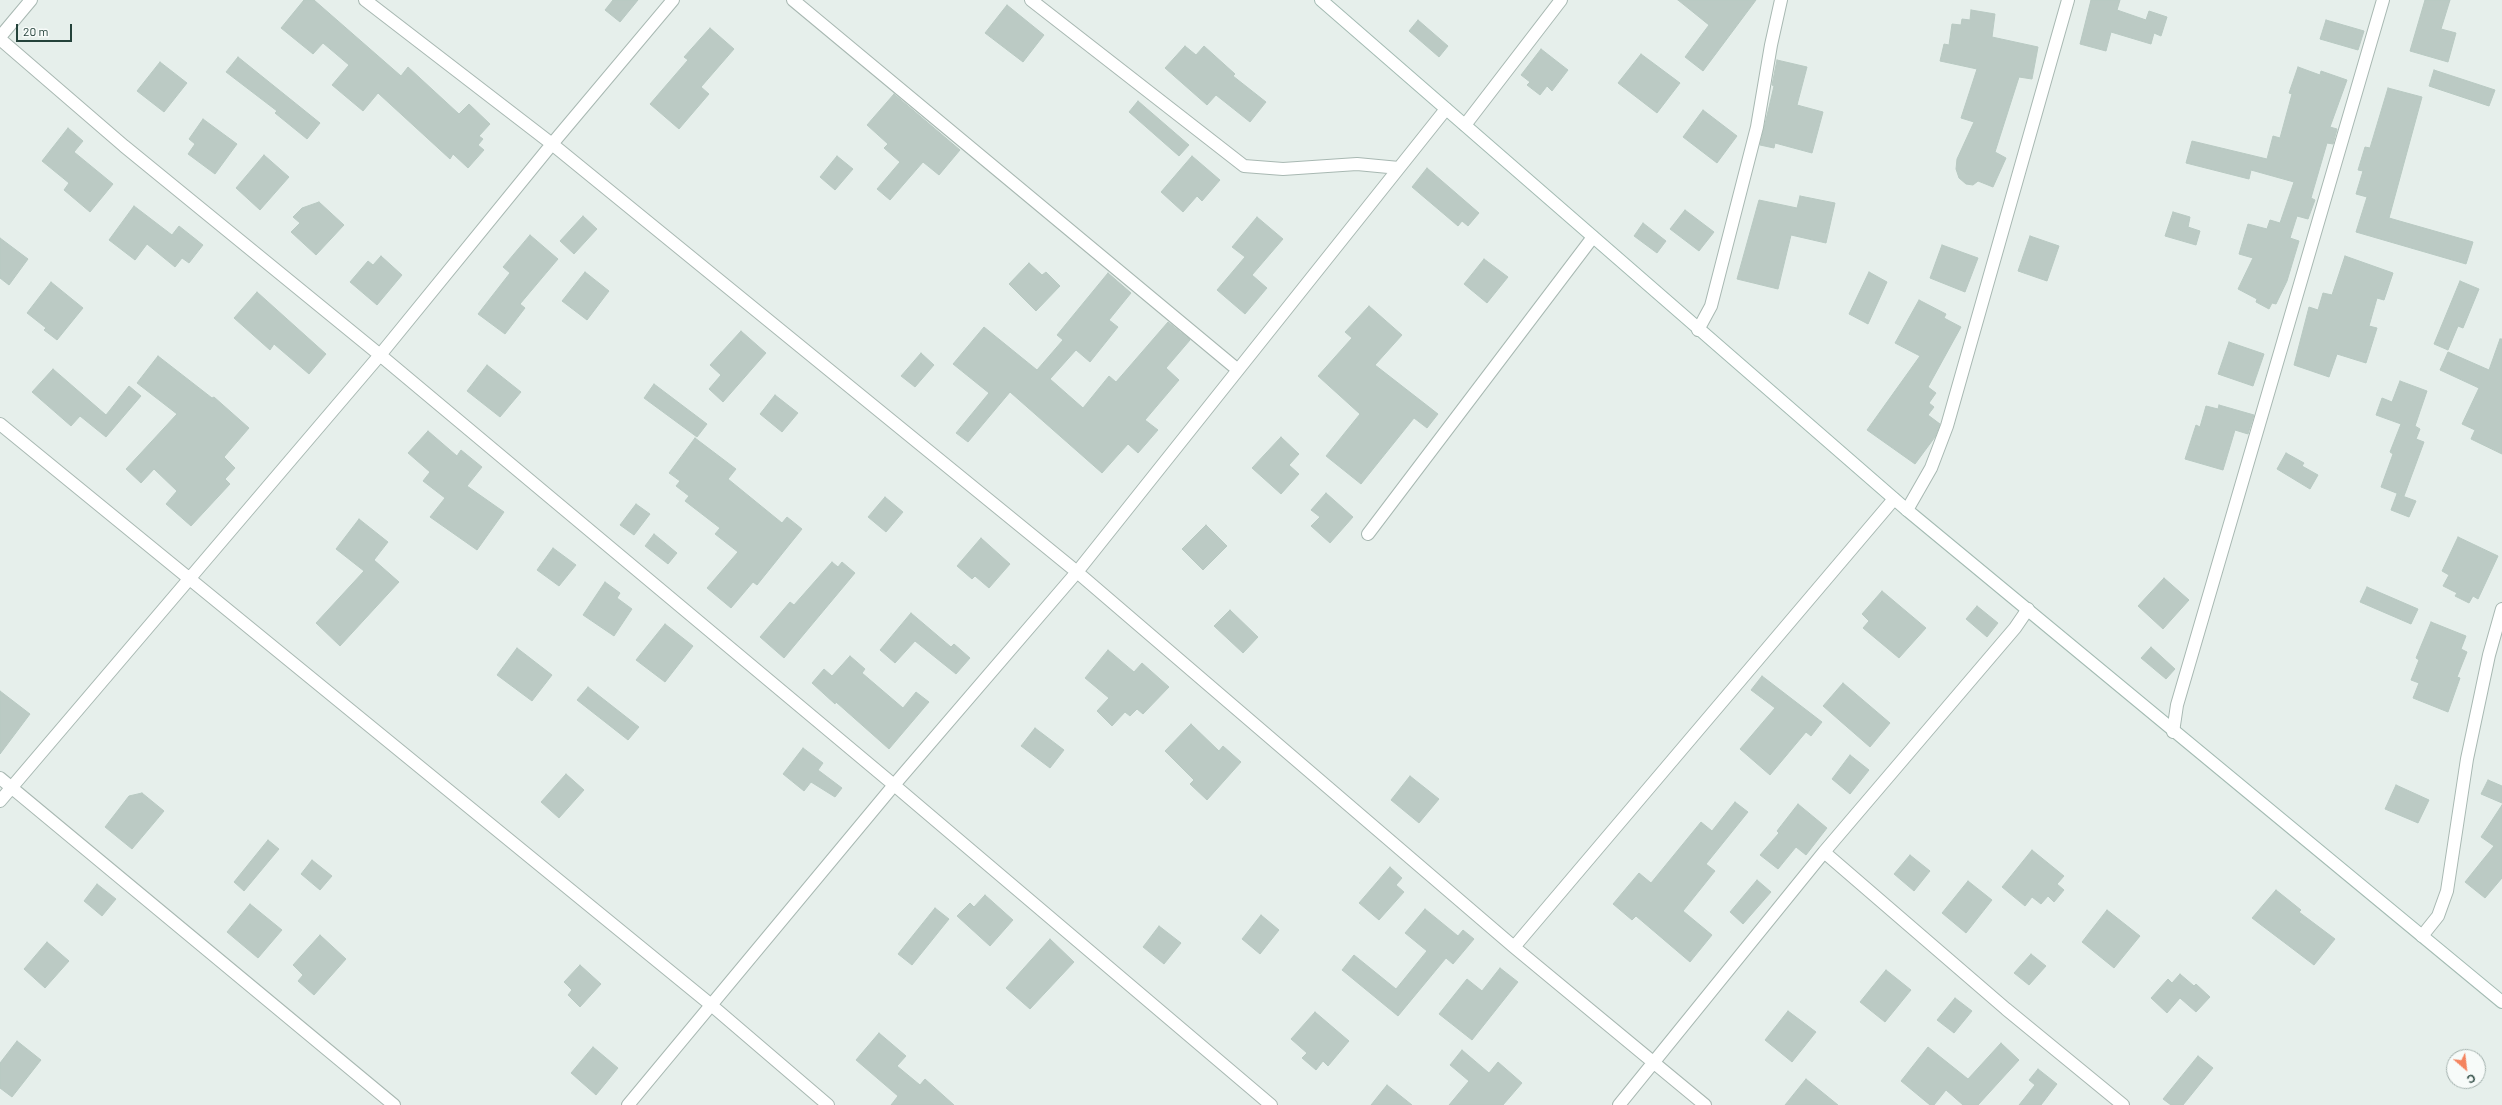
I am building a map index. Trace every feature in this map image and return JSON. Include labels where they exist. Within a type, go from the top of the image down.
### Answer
[{"type":"street","points":[[31,0],[0,38],[124,146],[380,355],[894,785],[1271,1105]]},
{"type":"street","points":[[365,0],[552,144],[1077,572],[1514,947],[1654,1061],[1705,1105]]},
{"type":"street","points":[[0,802],[380,355],[552,144],[673,0]]},
{"type":"street","points":[[793,0],[1238,370]]},
{"type":"street","points":[[1031,0],[1244,166],[1283,169],[1357,164],[1399,168]]},
{"type":"street","points":[[1321,0],[1698,330],[1894,499],[2028,609],[2173,732],[2502,1002]]},
{"type":"street","points":[[1465,125],[1561,0]]},
{"type":"street","points":[[1698,330],[1711,306],[1757,127],[1771,45],[1781,0]]},
{"type":"street","points":[[1907,510],[1931,468],[1947,426],[2068,0]]},
{"type":"street","points":[[2173,732],[2177,705],[2382,0]]},
{"type":"street","points":[[628,1105],[710,1004],[894,785],[1077,572],[1446,108]]},
{"type":"street","points":[[1368,534],[1593,237]]},
{"type":"street","points":[[0,424],[710,1004],[828,1105]]},
{"type":"street","points":[[1514,947],[1894,499]]},
{"type":"street","points":[[1619,1105],[1824,852],[2015,628],[2028,609]]},
{"type":"street","points":[[2422,936],[2438,916],[2447,891],[2467,759],[2489,655],[2502,609]]},
{"type":"street","points":[[0,778],[394,1105]]},
{"type":"street","points":[[1824,852],[2000,1004],[2123,1105]]},
{"type":"building","points":[[304,0],[314,0],[401,76],[408,67],[459,114],[469,104],[490,124],[479,136],[483,139],[478,145],[484,150],[468,168],[453,154],[450,159],[378,93],[363,111],[332,85],[349,65],[323,43],[313,54],[281,28]]},
{"type":"building","points":[[613,0],[638,0],[620,22],[605,10]]},
{"type":"building","points":[[1678,0],[1756,0],[1703,71],[1685,57],[1709,25]]},
{"type":"building","points":[[2091,0],[2120,0],[2117,10],[2146,20],[2149,11],[2167,17],[2161,36],[2154,33],[2151,44],[2111,32],[2106,51],[2080,44]]},
{"type":"building","points":[[2425,0],[2450,0],[2441,29],[2456,33],[2448,62],[2410,51]]},
{"type":"building","points":[[1007,5],[1044,35],[1023,62],[985,33]]},
{"type":"building","points":[[1971,10],[1995,14],[1992,37],[2038,47],[2032,79],[2019,77],[1995,152],[2006,158],[1993,187],[1978,181],[1973,185],[1966,184],[1959,178],[1956,169],[1957,159],[1974,122],[1961,118],[1977,69],[1940,61],[1944,44],[1949,45],[1952,24],[1961,25],[1962,19],[1970,20]]},
{"type":"building","points":[[1418,20],[1448,46],[1439,57],[1409,31]]},
{"type":"building","points":[[2326,20],[2364,31],[2358,50],[2320,39]]},
{"type":"building","points":[[710,28],[734,49],[701,87],[709,94],[679,129],[650,104],[688,60],[684,57]]},
{"type":"building","points":[[1185,46],[1196,55],[1204,46],[1235,74],[1233,76],[1266,102],[1250,122],[1216,95],[1207,105],[1165,68]]},
{"type":"building","points":[[1541,49],[1568,70],[1552,91],[1547,86],[1540,95],[1527,85],[1530,82],[1521,75]]},
{"type":"building","points":[[1641,54],[1680,83],[1657,113],[1618,83]]},
{"type":"building","points":[[238,57],[320,123],[307,139],[275,113],[277,111],[226,72]]},
{"type":"building","points":[[1777,60],[1807,67],[1797,105],[1823,112],[1812,153],[1775,143],[1774,148],[1760,145],[1774,86],[1772,85]]},
{"type":"building","points":[[160,62],[187,83],[164,112],[137,91]]},
{"type":"building","points":[[2298,67],[2320,75],[2321,71],[2347,80],[2330,127],[2337,129],[2333,144],[2327,143],[2311,198],[2315,200],[2308,219],[2297,216],[2290,238],[2299,241],[2287,281],[2276,304],[2272,303],[2269,309],[2256,302],[2257,299],[2238,289],[2253,258],[2239,254],[2248,224],[2267,229],[2270,220],[2280,223],[2294,182],[2251,170],[2249,179],[2186,163],[2192,141],[2267,159],[2273,136],[2280,138],[2292,94],[2289,93]]},
{"type":"building","points":[[2434,70],[2495,90],[2489,106],[2429,86]]},
{"type":"building","points":[[2388,88],[2422,97],[2389,218],[2473,242],[2466,264],[2356,232],[2367,197],[2356,194],[2363,171],[2358,170],[2365,147],[2370,148]]},
{"type":"building","points":[[894,94],[960,150],[939,175],[923,162],[890,200],[877,189],[900,162],[884,148],[888,144],[867,125]]},
{"type":"building","points":[[1138,101],[1189,145],[1179,156],[1129,112]]},
{"type":"building","points":[[1703,110],[1737,136],[1717,163],[1683,137]]},
{"type":"building","points":[[203,119],[237,144],[215,174],[188,154],[195,144],[189,139]]},
{"type":"building","points":[[68,128],[83,141],[74,152],[113,184],[90,212],[64,190],[69,183],[42,161]]},
{"type":"building","points":[[264,155],[289,177],[260,210],[236,188]]},
{"type":"building","points":[[837,156],[853,169],[835,190],[820,177]]},
{"type":"building","points":[[1192,156],[1220,180],[1202,201],[1197,196],[1183,212],[1161,192]]},
{"type":"building","points":[[1427,168],[1479,213],[1468,226],[1462,221],[1458,226],[1412,187]]},
{"type":"building","points":[[1800,196],[1835,203],[1826,243],[1791,235],[1778,289],[1737,279],[1759,200],[1797,208]]},
{"type":"building","points":[[319,202],[344,225],[316,255],[291,232],[300,223],[293,217],[302,208]]},
{"type":"building","points":[[134,206],[172,235],[179,226],[203,245],[189,263],[182,258],[175,267],[147,244],[135,260],[109,240]]},
{"type":"building","points":[[1685,210],[1714,232],[1699,251],[1670,229]]},
{"type":"building","points":[[2173,212],[2190,217],[2188,227],[2200,231],[2196,245],[2165,236]]},
{"type":"building","points":[[583,216],[597,229],[574,254],[560,241]]},
{"type":"building","points":[[1257,217],[1283,239],[1252,275],[1267,288],[1245,314],[1217,290],[1245,257],[1232,247]]},
{"type":"building","points":[[1643,223],[1666,241],[1657,253],[1634,236]]},
{"type":"building","points":[[530,235],[558,259],[520,304],[525,308],[505,334],[478,314],[510,273],[503,267]]},
{"type":"building","points":[[2030,236],[2059,246],[2047,281],[2018,271]]},
{"type":"building","points":[[0,238],[28,259],[9,285],[0,278]]},
{"type":"building","points":[[1942,245],[1978,258],[1965,292],[1930,278]]},
{"type":"building","points":[[381,256],[402,275],[377,305],[350,282],[368,261],[373,265]]},
{"type":"building","points":[[2345,256],[2393,273],[2384,300],[2377,298],[2369,326],[2377,328],[2366,363],[2337,354],[2329,377],[2294,365],[2309,307],[2318,310],[2323,293],[2332,295]]},
{"type":"building","points":[[1484,259],[1508,277],[1487,303],[1464,284]]},
{"type":"building","points":[[1029,263],[1042,275],[1046,272],[1060,286],[1036,311],[1009,284]]},
{"type":"building","points":[[585,272],[609,291],[587,320],[562,301]]},
{"type":"building","points":[[1869,272],[1887,282],[1868,324],[1849,314]]},
{"type":"building","points":[[1108,273],[1131,293],[1109,320],[1118,327],[1090,362],[1076,350],[1050,379],[1083,408],[1109,376],[1116,382],[1168,322],[1188,338],[1190,340],[1166,368],[1179,380],[1145,420],[1158,430],[1138,453],[1128,444],[1102,473],[1010,392],[968,442],[956,433],[989,393],[953,364],[984,327],[1037,370],[1063,340],[1057,335]]},
{"type":"building","points":[[2460,281],[2479,289],[2463,328],[2458,326],[2448,350],[2434,344]]},
{"type":"building","points":[[51,282],[83,308],[57,340],[44,330],[46,328],[27,313]]},
{"type":"building","points":[[257,292],[326,354],[309,374],[274,344],[270,350],[234,318]]},
{"type":"building","points":[[1919,300],[1946,314],[1944,318],[1961,327],[1928,387],[1936,393],[1929,403],[1934,407],[1928,415],[1940,424],[1935,437],[1915,464],[1867,430],[1920,356],[1895,343]]},
{"type":"building","points":[[1369,306],[1402,335],[1375,365],[1438,414],[1427,428],[1414,418],[1361,484],[1326,456],[1360,414],[1318,376],[1352,338],[1345,332]]},
{"type":"building","points":[[741,331],[766,353],[723,402],[709,389],[721,375],[710,365]]},
{"type":"building","points":[[2500,339],[2502,339],[2502,454],[2471,439],[2475,430],[2462,424],[2479,388],[2440,370],[2448,352],[2489,370]]},
{"type":"building","points":[[2229,342],[2264,354],[2253,386],[2218,374]]},
{"type":"building","points":[[921,353],[934,365],[915,387],[901,376]]},
{"type":"building","points":[[158,356],[212,398],[214,397],[249,428],[224,457],[235,468],[225,479],[230,484],[191,526],[166,504],[177,491],[154,469],[141,483],[126,469],[177,414],[137,383]]},
{"type":"building","points":[[487,365],[521,392],[500,417],[467,391]]},
{"type":"building","points":[[53,369],[106,415],[129,386],[141,396],[106,437],[80,416],[71,426],[32,392]]},
{"type":"building","points":[[2400,381],[2427,391],[2415,426],[2420,429],[2416,439],[2424,442],[2404,496],[2381,487],[2393,454],[2390,452],[2401,424],[2376,415],[2382,398],[2392,402]]},
{"type":"building","points":[[654,384],[707,424],[697,437],[644,398]]},
{"type":"building","points":[[775,395],[798,413],[782,432],[760,414]]},
{"type":"building","points":[[2219,405],[2254,415],[2248,434],[2235,430],[2223,470],[2185,459],[2196,425],[2200,427],[2206,406],[2218,409]]},
{"type":"building","points":[[428,431],[457,456],[461,450],[482,467],[467,486],[504,512],[477,550],[430,517],[445,498],[423,481],[430,472],[408,453]]},
{"type":"building","points":[[1281,437],[1299,454],[1289,465],[1299,474],[1281,494],[1252,468]]},
{"type":"building","points":[[695,438],[736,469],[728,479],[782,523],[787,517],[802,529],[757,585],[753,582],[731,608],[707,588],[738,552],[715,534],[720,528],[685,501],[689,496],[676,486],[680,481],[669,473]]},
{"type":"building","points":[[2286,453],[2304,463],[2302,466],[2318,475],[2310,489],[2277,469]]},
{"type":"building","points":[[1326,493],[1353,517],[1330,543],[1311,526],[1320,517],[1311,510]]},
{"type":"building","points":[[2397,494],[2416,501],[2409,517],[2391,510]]},
{"type":"building","points":[[885,497],[903,512],[886,532],[868,517]]},
{"type":"building","points":[[636,504],[650,514],[634,535],[620,525]]},
{"type":"building","points":[[359,519],[388,542],[374,560],[399,582],[340,646],[316,623],[364,571],[336,549]]},
{"type":"building","points":[[1206,525],[1227,546],[1203,570],[1182,549]]},
{"type":"building","points":[[654,534],[677,553],[668,564],[645,546]]},
{"type":"building","points":[[2458,537],[2498,556],[2478,599],[2473,596],[2469,603],[2455,596],[2457,593],[2443,586],[2449,575],[2442,571]]},
{"type":"building","points":[[981,538],[1010,564],[989,588],[975,576],[972,579],[957,566]]},
{"type":"building","points":[[553,548],[576,565],[559,586],[537,570]]},
{"type":"building","points":[[832,562],[838,567],[842,562],[855,573],[784,658],[760,637],[790,602],[794,605]]},
{"type":"building","points":[[2164,578],[2189,600],[2163,629],[2138,606]]},
{"type":"building","points":[[605,582],[620,593],[617,598],[632,609],[614,636],[583,615]]},
{"type":"building","points":[[2367,587],[2418,609],[2411,624],[2360,602]]},
{"type":"building","points":[[1882,591],[1926,628],[1899,658],[1863,628],[1869,621],[1862,614]]},
{"type":"building","points":[[1977,606],[1998,623],[1987,637],[1966,619]]},
{"type":"building","points":[[1230,610],[1258,637],[1243,653],[1214,626]]},
{"type":"building","points":[[911,613],[951,647],[954,644],[970,658],[956,674],[915,641],[895,663],[880,650]]},
{"type":"building","points":[[2431,622],[2466,636],[2461,649],[2467,652],[2457,677],[2460,678],[2448,712],[2413,698],[2419,683],[2411,680],[2419,660],[2416,658]]},
{"type":"building","points":[[665,624],[693,646],[665,682],[636,660]]},
{"type":"building","points":[[2151,647],[2175,669],[2166,679],[2141,658]]},
{"type":"building","points":[[517,648],[552,675],[532,701],[497,675]]},
{"type":"building","points":[[1108,650],[1134,672],[1142,663],[1169,687],[1143,714],[1137,709],[1130,716],[1125,712],[1112,726],[1097,711],[1109,698],[1085,678]]},
{"type":"building","points":[[850,656],[865,669],[862,673],[903,708],[916,692],[929,702],[889,749],[812,683],[824,669],[832,676]]},
{"type":"building","points":[[1762,676],[1822,722],[1811,736],[1806,732],[1770,775],[1740,749],[1775,708],[1751,690]]},
{"type":"building","points":[[1843,683],[1890,723],[1870,747],[1823,706]]},
{"type":"building","points":[[588,687],[639,727],[628,740],[577,700]]},
{"type":"building","points":[[0,691],[30,714],[0,754]]},
{"type":"building","points":[[1191,724],[1219,751],[1223,746],[1241,762],[1207,800],[1190,784],[1194,780],[1165,751]]},
{"type":"building","points":[[1035,728],[1064,750],[1050,768],[1021,746]]},
{"type":"building","points":[[803,748],[823,763],[818,770],[842,788],[835,797],[811,782],[804,791],[783,774]]},
{"type":"building","points":[[1850,755],[1869,770],[1850,794],[1832,779]]},
{"type":"building","points":[[566,774],[584,790],[559,818],[541,802]]},
{"type":"building","points":[[1410,776],[1439,799],[1419,823],[1391,800]]},
{"type":"building","points":[[2488,780],[2502,786],[2502,803],[2481,794]]},
{"type":"building","points":[[2396,785],[2429,800],[2418,823],[2385,809]]},
{"type":"building","points":[[142,793],[164,811],[132,849],[105,827],[129,796]]},
{"type":"building","points":[[1735,802],[1748,812],[1706,864],[1715,871],[1683,911],[1712,935],[1690,962],[1636,916],[1632,920],[1613,904],[1639,873],[1651,883],[1701,822],[1712,831]]},
{"type":"building","points":[[1798,804],[1827,828],[1806,855],[1796,847],[1778,869],[1760,855],[1779,833],[1777,831]]},
{"type":"building","points":[[2502,805],[2502,878],[2485,898],[2465,882],[2494,846],[2481,837]]},
{"type":"building","points":[[268,840],[279,849],[244,891],[234,882]]},
{"type":"building","points":[[2032,850],[2064,876],[2057,884],[2064,890],[2054,902],[2048,896],[2041,904],[2032,897],[2025,906],[2002,887]]},
{"type":"building","points":[[1910,855],[1930,871],[1914,891],[1894,874]]},
{"type":"building","points":[[312,860],[332,876],[320,890],[301,874]]},
{"type":"building","points":[[1390,867],[1402,878],[1396,885],[1404,892],[1379,920],[1359,903]]},
{"type":"building","points":[[1757,880],[1771,892],[1743,924],[1730,912]]},
{"type":"building","points":[[1968,881],[1992,900],[1966,933],[1942,913]]},
{"type":"building","points":[[97,884],[116,899],[102,916],[84,901]]},
{"type":"building","points":[[2276,890],[2301,910],[2299,912],[2335,939],[2314,965],[2252,918]]},
{"type":"building","points":[[985,895],[1013,920],[990,946],[957,916],[970,903],[974,907]]},
{"type":"building","points":[[250,904],[282,930],[258,958],[227,932]]},
{"type":"building","points":[[935,908],[949,919],[912,965],[898,954]]},
{"type":"building","points":[[1425,909],[1458,936],[1463,930],[1474,939],[1453,964],[1446,958],[1398,1016],[1342,970],[1354,955],[1396,989],[1427,951],[1405,933]]},
{"type":"building","points":[[2107,910],[2140,936],[2114,968],[2082,942]]},
{"type":"building","points":[[1261,915],[1279,930],[1260,954],[1242,939]]},
{"type":"building","points":[[1159,926],[1181,943],[1164,964],[1143,947]]},
{"type":"building","points":[[320,935],[346,959],[314,995],[298,981],[303,975],[293,965]]},
{"type":"building","points":[[1050,939],[1074,962],[1030,1009],[1006,988]]},
{"type":"building","points":[[47,942],[69,961],[45,988],[24,969]]},
{"type":"building","points":[[2031,954],[2046,966],[2029,985],[2014,973]]},
{"type":"building","points":[[580,965],[601,984],[580,1007],[568,995],[572,990],[564,982]]},
{"type":"building","points":[[1500,968],[1518,982],[1472,1040],[1439,1014],[1467,979],[1482,991]]},
{"type":"building","points":[[1886,970],[1911,990],[1885,1022],[1860,1002]]},
{"type":"building","points":[[2180,974],[2194,986],[2196,984],[2210,997],[2196,1012],[2180,998],[2167,1013],[2151,998],[2168,979],[2172,983]]},
{"type":"building","points":[[1955,998],[1972,1011],[1954,1033],[1937,1020]]},
{"type":"building","points":[[1788,1011],[1816,1032],[1792,1062],[1765,1040]]},
{"type":"building","points":[[1315,1012],[1349,1041],[1328,1066],[1323,1061],[1316,1070],[1302,1058],[1307,1053],[1291,1039]]},
{"type":"building","points":[[879,1033],[906,1056],[897,1066],[920,1085],[925,1079],[954,1105],[891,1105],[898,1096],[856,1060]]},
{"type":"building","points":[[17,1041],[41,1060],[12,1097],[0,1088],[0,1063]]},
{"type":"building","points":[[2001,1043],[2019,1060],[1978,1105],[1963,1105],[1946,1090],[1934,1105],[1930,1105],[1901,1081],[1928,1047],[1968,1079]]},
{"type":"building","points":[[593,1047],[618,1068],[596,1095],[571,1073]]},
{"type":"building","points":[[1462,1050],[1489,1073],[1498,1062],[1522,1083],[1503,1105],[1449,1105],[1469,1081],[1450,1065]]},
{"type":"building","points":[[2198,1056],[2213,1068],[2183,1105],[2171,1105],[2163,1099]]},
{"type":"building","points":[[2038,1069],[2057,1084],[2041,1105],[2019,1105],[2035,1085],[2029,1080]]},
{"type":"building","points":[[1806,1079],[1838,1105],[1785,1105]]},
{"type":"building","points":[[1387,1085],[1412,1105],[1371,1105]]}]
